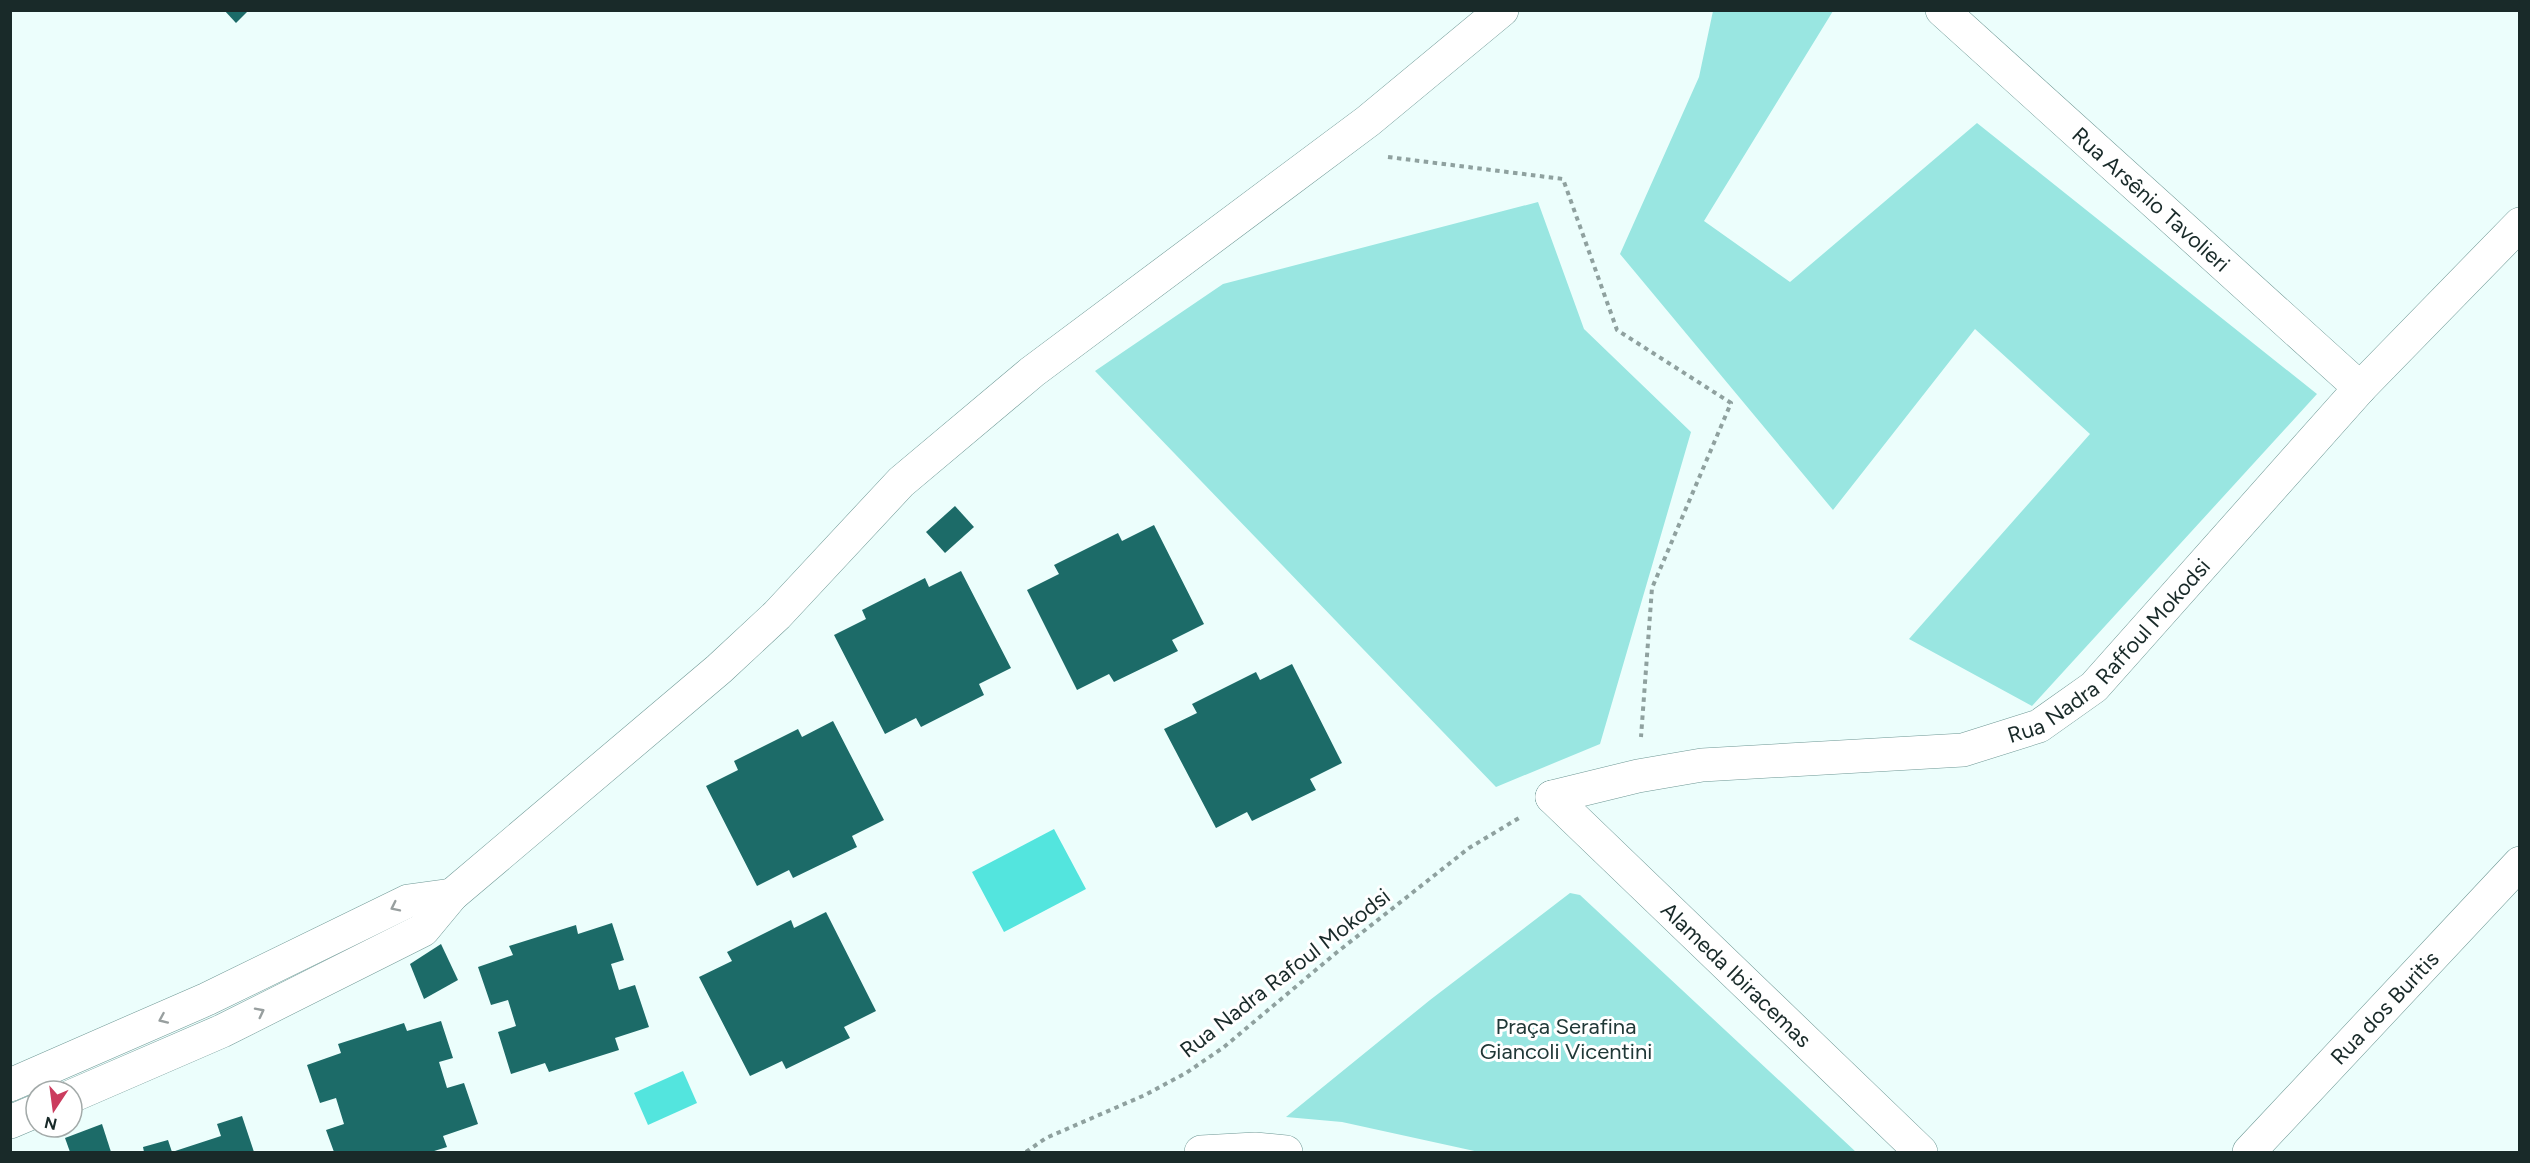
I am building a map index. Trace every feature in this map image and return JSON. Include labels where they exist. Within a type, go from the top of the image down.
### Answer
[{"type":"street","points":[[84,1090],[222,1031],[423,930],[452,895],[719,669],[777,615],[901,482],[1032,372],[1368,121],[1502,10]]},
{"type":"street","name":"Rua Arsênio Tavolieri","points":[[1942,10],[2360,388]]},
{"type":"street","name":"Rua Nadra Raffoul Mokodsi","points":[[1552,797],[1638,776],[1702,765],[1963,750],[2039,726],[2094,687],[2360,388],[2520,224]]},
{"type":"street","name":"Alameda Ibiracemas","points":[[1552,797],[1921,1152]]},
{"type":"street","name":"Rua dos Buritis","points":[[2249,1152],[2520,863]]},
{"type":"street","points":[[10,1085],[207,999],[408,901],[452,895]]},
{"type":"street","points":[[207,999],[222,1031]]},
{"type":"street","points":[[10,1122],[24,1116]]},
{"type":"street","points":[[1201,1152],[1255,1149],[1286,1152]]},
{"type":"path","points":[[1330,150],[1563,179],[1617,330],[1731,403],[1652,588],[1638,776]]},
{"type":"path","name":"Rua Nadra Rafoul Mokodsi","points":[[1026,1152],[1046,1138],[1145,1095],[1224,1047],[1336,953],[1469,848],[1552,797]]},
{"type":"green space","points":[[1713,11],[1833,11],[1704,221],[1790,282],[1977,123],[2317,394],[2032,706],[1909,639],[2090,434],[1975,329],[1833,510],[1620,254],[1699,77]]},
{"type":"green space","points":[[1538,202],[1584,329],[1691,432],[1600,744],[1496,787],[1095,371],[1223,284]]},
{"type":"green space","name":"Praça Serafina Giancoli Vicentini","points":[[1570,893],[1580,895],[1856,1152],[1479,1152],[1342,1122],[1286,1117],[1430,1000]]},
{"type":"shaded area","points":[[1054,829],[1086,889],[1004,932],[972,872]]},
{"type":"shaded area","points":[[683,1071],[697,1103],[648,1125],[634,1093]]},
{"type":"building","points":[[224,10],[249,10],[236,23]]},
{"type":"building","points":[[955,506],[974,527],[945,553],[926,532]]},
{"type":"building","points":[[1154,525],[1204,624],[1172,640],[1178,651],[1114,682],[1109,674],[1077,690],[1027,590],[1059,574],[1054,565],[1118,533],[1122,541]]},
{"type":"building","points":[[961,571],[1011,668],[979,684],[984,695],[921,727],[916,718],[885,734],[834,635],[866,619],[862,610],[925,578],[929,587]]},
{"type":"building","points":[[1292,664],[1342,763],[1310,779],[1316,790],[1252,821],[1247,812],[1216,828],[1164,729],[1197,713],[1192,704],[1256,672],[1260,680]]},
{"type":"building","points":[[833,721],[884,820],[852,836],[857,847],[793,878],[789,870],[757,886],[706,786],[738,770],[734,761],[798,729],[802,737]]},
{"type":"building","points":[[826,912],[876,1011],[844,1027],[850,1038],[786,1069],[782,1061],[750,1076],[699,977],[732,961],[727,952],[791,920],[794,928]]},
{"type":"building","points":[[612,923],[624,960],[611,964],[619,990],[635,985],[649,1027],[615,1038],[619,1050],[549,1072],[545,1063],[511,1074],[498,1032],[516,1026],[508,1000],[491,1005],[478,967],[513,955],[509,946],[576,925],[578,934]]},
{"type":"building","points":[[441,944],[458,980],[424,999],[410,964]]},
{"type":"building","points":[[441,1021],[453,1058],[439,1062],[447,1088],[464,1083],[478,1124],[443,1136],[447,1147],[431,1152],[334,1152],[326,1130],[344,1124],[336,1098],[320,1103],[307,1065],[341,1053],[338,1044],[404,1023],[407,1031]]},
{"type":"building","points":[[242,1116],[254,1152],[172,1152],[221,1136],[217,1124]]},
{"type":"building","points":[[102,1124],[111,1152],[70,1152],[65,1139],[84,1139],[84,1131]]},
{"type":"building","points":[[168,1140],[172,1152],[144,1152],[143,1147]]}]
